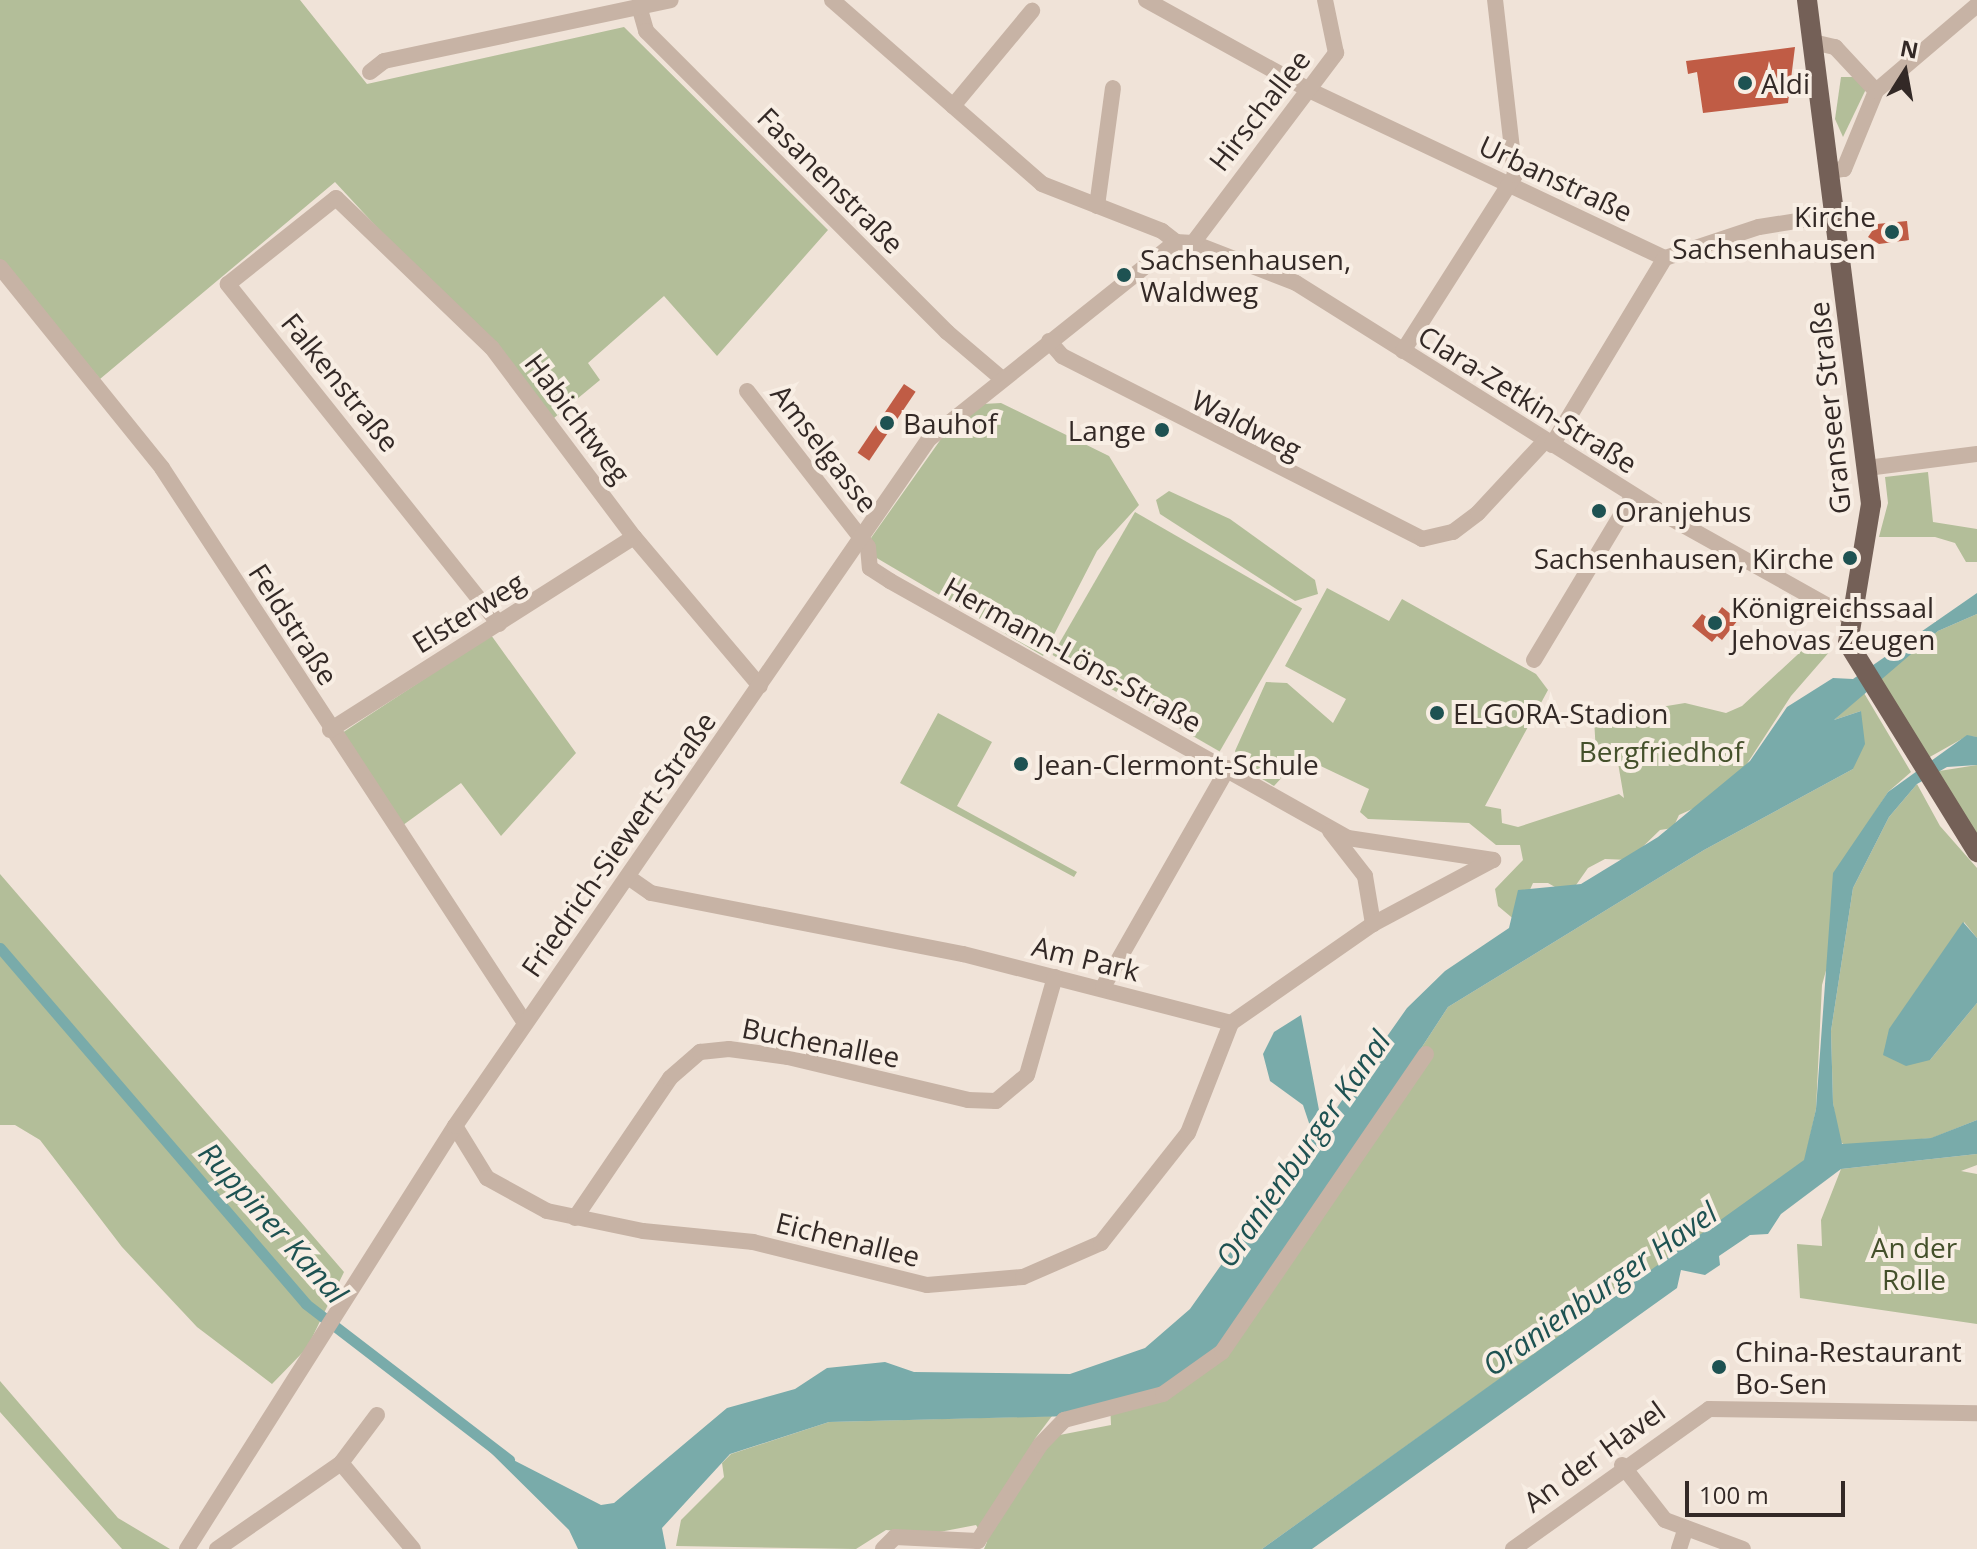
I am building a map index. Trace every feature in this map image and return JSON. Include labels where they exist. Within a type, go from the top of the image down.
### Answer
[{"type":"main road","name":"Granseer Straße","points":[[1807,0],[1867,468],[1870,519],[1848,617],[1848,643],[1860,670],[1977,852]]},
{"type":"street","points":[[370,72],[384,61],[671,0]]},
{"type":"street","name":"Clara-Zetkin-Straße","points":[[832,0],[1042,184],[1296,283],[1633,495],[1848,617]]},
{"type":"street","name":"Urbanstraße","points":[[1146,0],[1311,91],[1665,258]]},
{"type":"street","name":"Hirschallee","points":[[1185,242],[1311,91],[1336,53],[1325,0]]},
{"type":"street","points":[[1403,351],[1515,175],[1495,0]]},
{"type":"street","points":[[1829,171],[1844,169],[1876,91],[1977,5]]},
{"type":"street","name":"Fasanenstraße","points":[[639,6],[646,31],[947,332],[1001,378]]},
{"type":"street","points":[[953,106],[1032,11]]},
{"type":"street","points":[[1813,42],[1835,47],[1876,91]]},
{"type":"street","points":[[1097,206],[1113,88]]},
{"type":"street","name":"Habichtweg","points":[[336,198],[492,348],[634,537],[760,686]]},
{"type":"street","name":"Falkenstraße","points":[[336,198],[228,284],[499,624]]},
{"type":"street","points":[[1549,443],[1665,258],[1759,227],[1835,215]]},
{"type":"street","name":"Friedrich-Siewert-Straße","points":[[187,1549],[455,1126],[929,439],[1049,341],[1185,242]]},
{"type":"street","name":"Feldstraße","points":[[0,267],[162,468],[330,730],[525,1023]]},
{"type":"street","name":"Waldweg","points":[[1049,341],[1062,356],[1247,454],[1428,539],[1453,532],[1478,513],[1549,443]]},
{"type":"street","name":"Amselgasse","points":[[747,391],[861,537]]},
{"type":"street","points":[[1867,468],[1977,454]]},
{"type":"street","points":[[1534,660],[1633,495]]},
{"type":"street","name":"Elsterweg","points":[[330,730],[634,537]]},
{"type":"street","name":"Hermann-Löns-Straße","points":[[861,537],[868,547],[866,563],[890,581],[1324,824],[1361,842],[1493,860],[1373,924],[1365,876],[1324,824]]},
{"type":"street","points":[[1103,987],[1228,768]]},
{"type":"street","name":"Am Park","points":[[628,877],[651,893],[1103,987],[1231,1023]]},
{"type":"street","points":[[1231,1023],[1373,924]]},
{"type":"street","name":"Buchenallee","points":[[575,1218],[670,1078],[700,1052],[729,1049],[788,1057],[968,1100],[996,1101],[1027,1075],[1055,977]]},
{"type":"street","name":"Eichenallee","points":[[455,1126],[487,1178],[525,1201],[575,1218],[753,1242],[927,1285],[1023,1277],[1101,1243],[1188,1133],[1231,1023]]},
{"type":"street","points":[[883,1549],[895,1537],[977,1545],[1040,1445],[1064,1420],[1163,1394],[1222,1352],[1426,1054]]},
{"type":"street","name":"An der Havel","points":[[1513,1549],[1622,1465],[1709,1409],[1977,1413]]},
{"type":"street","points":[[217,1549],[341,1463],[377,1415]]},
{"type":"street","points":[[341,1463],[413,1549]]},
{"type":"street","points":[[1622,1465],[1665,1520],[1743,1549]]},
{"type":"street","points":[[1679,1549],[1686,1528]]},
{"type":"green space","points":[[0,0],[300,0],[367,84],[624,27],[828,230],[717,356],[664,296],[588,363],[600,380],[554,418],[335,182],[100,379],[0,259]]},
{"type":"green space","points":[[1841,77],[1857,77],[1867,87],[1843,137],[1835,119]]},
{"type":"green space","points":[[1001,403],[1109,456],[1139,505],[1097,551],[1043,656],[875,557],[871,538],[941,439],[983,404]]},
{"type":"green space","points":[[1928,472],[1933,522],[1977,529],[1977,562],[1966,562],[1955,543],[1935,537],[1879,537],[1888,503],[1885,477]]},
{"type":"green space","points":[[1169,491],[1230,519],[1315,580],[1318,594],[1295,601],[1160,514],[1156,500]]},
{"type":"green space","points":[[1135,512],[1302,608],[1220,751],[1052,655]]},
{"type":"green space","name":"Bergfriedhof","points":[[1327,588],[1389,621],[1402,599],[1536,674],[1548,690],[1485,806],[1501,809],[1502,823],[1518,827],[1619,794],[1624,798],[1618,763],[1601,762],[1596,754],[1594,718],[1685,703],[1726,713],[1742,706],[1823,631],[1831,650],[1791,696],[1728,793],[1679,815],[1673,828],[1660,830],[1629,860],[1605,859],[1588,868],[1569,895],[1548,883],[1533,883],[1516,921],[1498,906],[1495,889],[1523,860],[1520,845],[1496,845],[1469,823],[1368,819],[1360,812],[1369,789],[1308,760],[1298,760],[1274,786],[1240,766],[1235,751],[1266,682],[1287,683],[1333,723],[1346,699],[1285,666]]},
{"type":"green space","points":[[1977,614],[1977,737],[1967,736],[1928,758],[1876,680],[1938,631]]},
{"type":"green space","points":[[491,635],[576,753],[501,836],[461,783],[399,828],[339,735]]},
{"type":"green space","points":[[1864,693],[1911,772],[1888,792],[1866,826],[1822,985],[1816,1109],[1805,1160],[1746,1203],[1262,1549],[984,1549],[987,1542],[976,1525],[929,1534],[886,1530],[856,1549],[676,1546],[681,1520],[724,1477],[722,1463],[731,1454],[829,1422],[1052,1416],[1034,1440],[1111,1425],[1110,1403],[1252,1308],[1448,1007],[1704,850],[1853,769],[1861,711],[1834,720]]},
{"type":"green space","points":[[938,713],[992,742],[957,806],[1077,872],[1074,877],[900,783]]},
{"type":"green space","points":[[1977,765],[1977,838],[1933,772]]},
{"type":"green space","points":[[1917,784],[1940,826],[1977,868],[1977,938],[1964,922],[1930,1060],[1977,1003],[1977,1120],[1932,1138],[1846,1146],[1839,1141],[1833,1103],[1831,1031],[1853,888],[1889,817]]},
{"type":"green space","points":[[0,874],[344,1272],[307,1348],[272,1384],[197,1327],[122,1247],[40,1140],[15,1125],[0,1125]]},
{"type":"green space","name":"An der Rolle","points":[[1977,1154],[1977,1165],[1961,1171],[1977,1174],[1977,1324],[1800,1298],[1797,1244],[1822,1246],[1821,1220],[1841,1169]]},
{"type":"green space","points":[[0,1381],[118,1518],[170,1549],[122,1549],[0,1412]]},
{"type":"water","points":[[1977,593],[1977,614],[1938,631],[1834,720],[1861,711],[1865,744],[1853,769],[1704,850],[1448,1007],[1252,1308],[1213,1351],[1165,1386],[1072,1416],[829,1422],[730,1454],[662,1528],[666,1549],[578,1549],[569,1530],[482,1444],[601,1505],[614,1503],[727,1408],[795,1389],[827,1368],[885,1362],[914,1372],[1070,1374],[1145,1348],[1190,1309],[1313,1135],[1303,1105],[1270,1081],[1263,1054],[1274,1032],[1301,1015],[1319,1110],[1331,1116],[1407,1008],[1445,971],[1509,928],[1518,890],[1581,884],[1658,837],[1750,761],[1787,707],[1833,678],[1853,679]]},
{"type":"water","points":[[1967,735],[1977,737],[1977,765],[1947,767],[1917,784],[1889,817],[1853,888],[1831,1031],[1833,1103],[1842,1144],[1931,1138],[1977,1120],[1977,1154],[1841,1169],[1781,1214],[1768,1234],[1750,1235],[1719,1256],[1720,1265],[1705,1275],[1681,1270],[1677,1288],[1312,1549],[1262,1549],[1804,1160],[1816,1109],[1833,873],[1888,792]]},
{"type":"water","points":[[1963,922],[1977,938],[1977,1003],[1930,1060],[1906,1066],[1883,1055],[1889,1029]]},
{"type":"building","name":"Aldi","points":[[1795,47],[1788,103],[1703,113],[1697,72],[1688,74],[1686,61]]},
{"type":"building","name":"Kirche Sachsenhausen","points":[[1907,221],[1909,240],[1879,244],[1868,237],[1877,224]]},
{"type":"building","name":"Bauhof","points":[[904,384],[916,392],[869,461],[858,453]]},
{"type":"building","name":"Königreichssaal Jehovas Zeugen","points":[[1722,607],[1738,620],[1722,640],[1717,636],[1712,642],[1692,626],[1702,614],[1712,621]]},
{"type":"waterway","name":"Ruppiner Kanal","points":[[0,948],[306,1304],[509,1460]]},
{"type":"place","name":"Aldi","points":[[1745,83]]},
{"type":"place","name":"Kirche Sachsenhausen","points":[[1892,232]]},
{"type":"place","name":"Sachsenhausen, Waldweg","points":[[1124,275]]},
{"type":"place","name":"Bauhof","points":[[887,423]]},
{"type":"place","name":"Lange","points":[[1162,430]]},
{"type":"place","name":"Oranjehus","points":[[1599,511]]},
{"type":"place","name":"Sachsenhausen, Kirche","points":[[1850,558]]},
{"type":"place","name":"Königreichssaal Jehovas Zeugen","points":[[1715,623]]},
{"type":"place","name":"ELGORA-Stadion","points":[[1437,713]]},
{"type":"place","name":"Jean-Clermont-Schule","points":[[1021,764]]},
{"type":"place","name":"China-Restaurant Bo-Sen","points":[[1719,1367]]},
{"type":"water label","name":"Oranienburger Kanal","points":[[1303,1149]]},
{"type":"water label","name":"Oranienburger Havel","points":[[1600,1289]]}]
